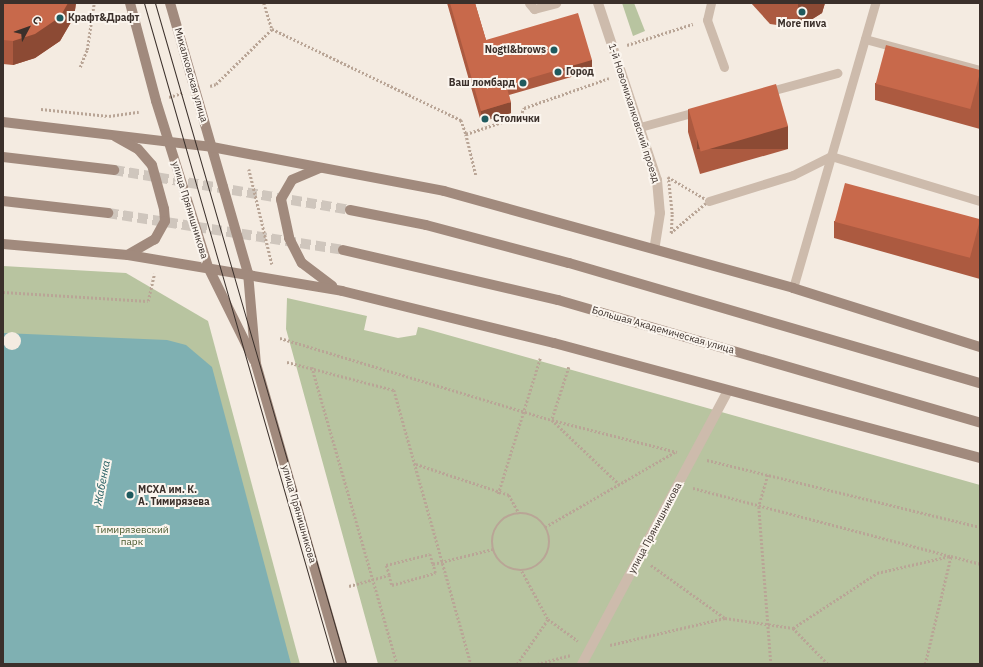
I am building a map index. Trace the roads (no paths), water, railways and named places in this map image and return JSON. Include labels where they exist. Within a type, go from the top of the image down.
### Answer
[{"type":"main road","points":[[130,3],[168,142]]},
{"type":"main road","name":"Михалковская улица","points":[[170,3],[212,147]]},
{"type":"main road","points":[[3,122],[212,147],[324,167],[453,193],[793,288],[980,347]]},
{"type":"main road","points":[[109,134],[145,155],[159,179],[164,209],[165,221],[156,239],[128,255]]},
{"type":"main road","name":"улица Прянишникова","points":[[168,142],[208,267],[256,364],[342,664]]},
{"type":"main road","name":"улица Прянишникова","points":[[212,147],[248,274],[256,364]]},
{"type":"main road","points":[[3,157],[114,170]]},
{"type":"main road","points":[[324,167],[292,180],[281,199],[282,215],[302,263],[314,276],[342,291]]},
{"type":"main road","points":[[3,201],[108,213]]},
{"type":"main road","points":[[350,210],[426,225],[569,262],[980,383]]},
{"type":"main road","points":[[3,244],[128,255],[208,267],[342,291],[554,343],[727,392],[980,458]]},
{"type":"main road","name":"Большая Академическая улица","points":[[343,250],[558,300],[980,423]]},
{"type":"street","name":"1-й Новомихалковский проезд","points":[[598,3],[640,127],[656,180],[660,213],[654,249]]},
{"type":"street","name":"улица Прянишникова","points":[[582,664],[727,392]]},
{"type":"lane","points":[[529,3],[534,9],[556,3]]},
{"type":"lane","points":[[711,3],[707,20],[724,68]]},
{"type":"lane","points":[[793,288],[875,3]]},
{"type":"lane","points":[[865,39],[980,70]]},
{"type":"lane","points":[[754,96],[837,73]]},
{"type":"lane","points":[[640,127],[708,108]]},
{"type":"lane","points":[[709,201],[793,175],[831,156],[980,201]]},
{"type":"water","name":"Тимирязевский парк","points":[[3,333],[167,340],[186,345],[212,367],[291,664],[3,664]]},
{"type":"tunnel","points":[[114,170],[350,210]]},
{"type":"tunnel","points":[[108,213],[343,250]]},
{"type":"tram line","points":[[144,3],[334,664]]},
{"type":"tram line","points":[[155,3],[346,664]]},
{"type":"place","name":"More пиva","points":[[802,12]]},
{"type":"place","name":"Крафт&Драфт","points":[[60,18]]},
{"type":"place","name":"Nogti&brows","points":[[554,50]]},
{"type":"place","name":"Город","points":[[558,72]]},
{"type":"place","name":"Ваш ломбард","points":[[523,83]]},
{"type":"place","name":"Столички","points":[[485,119]]},
{"type":"place","name":"МСХА им. К. А. Тимирязева","points":[[130,495]]},
{"type":"water label","name":"Жабенка","points":[[102,483]]}]
